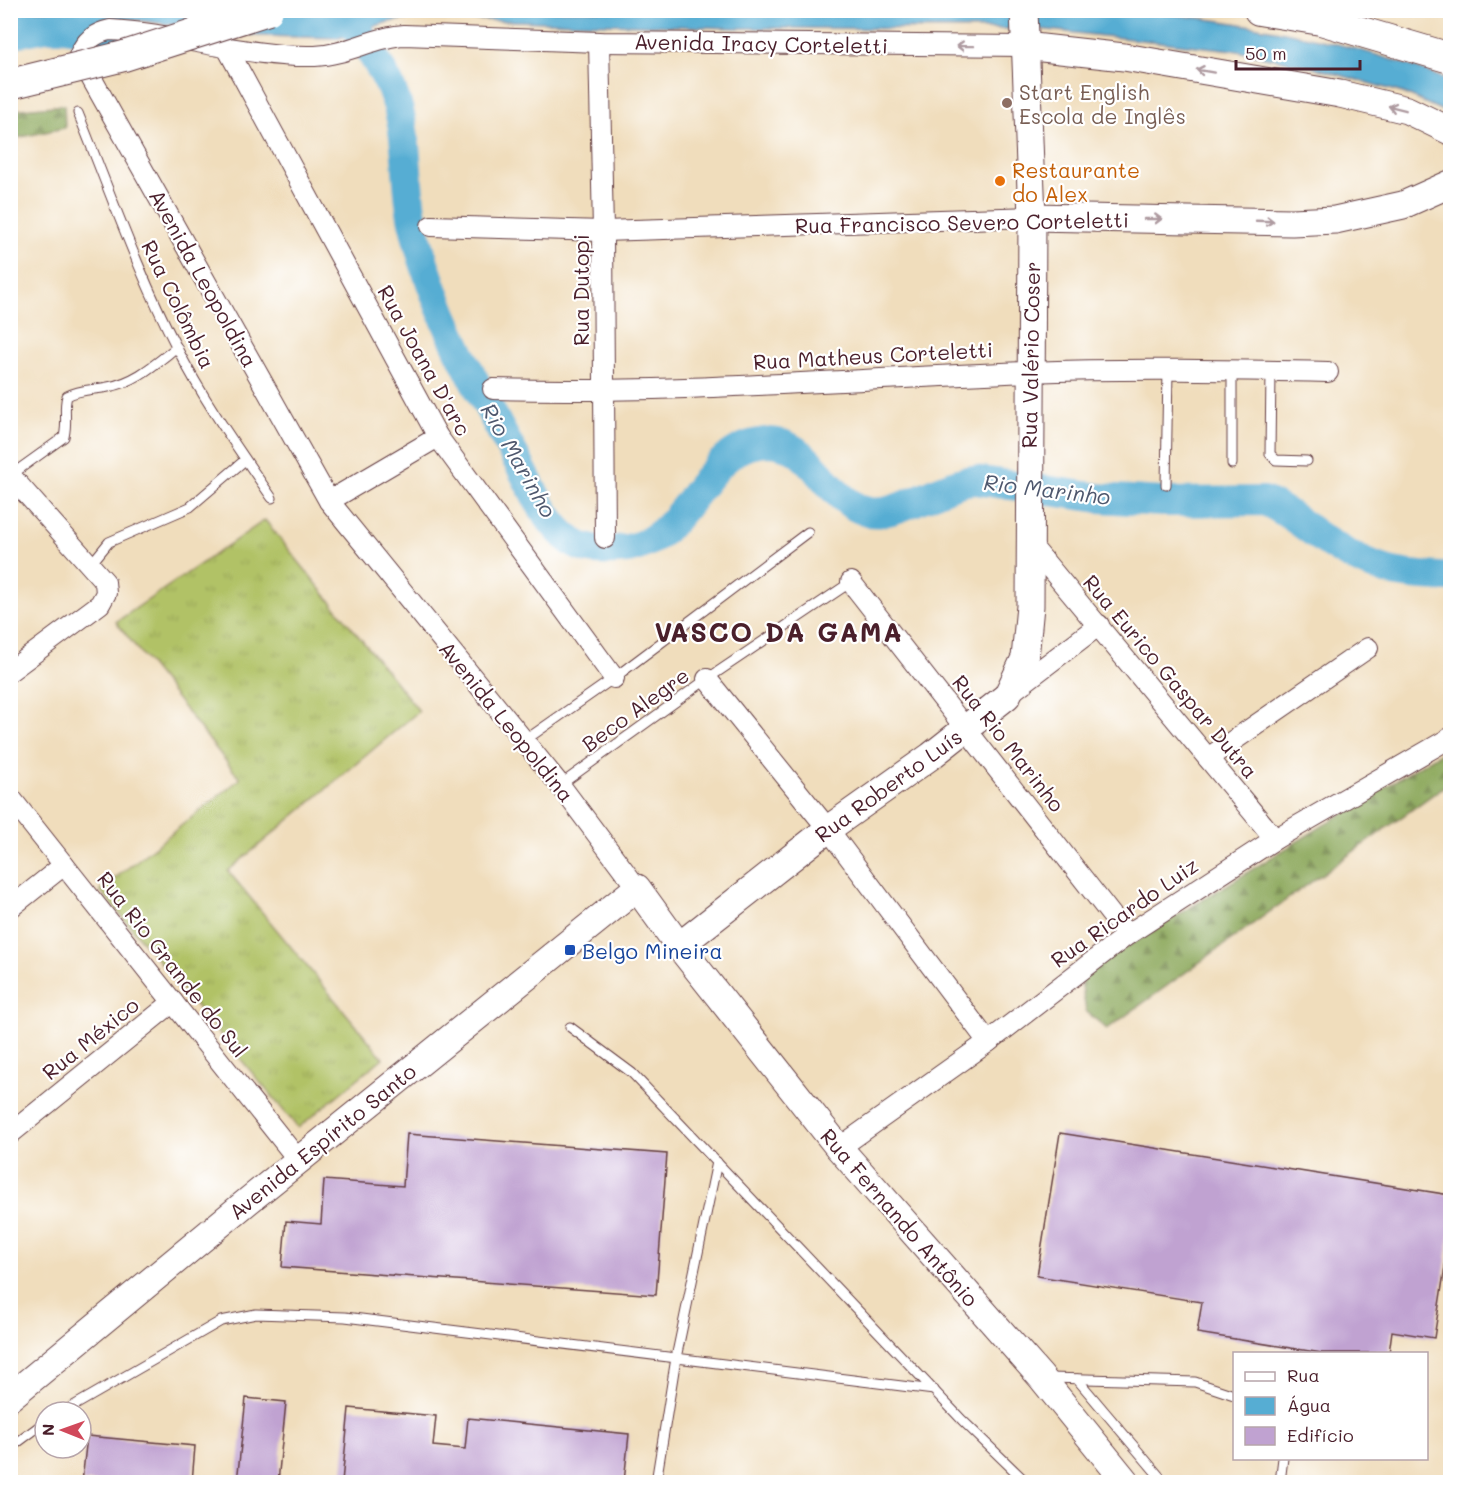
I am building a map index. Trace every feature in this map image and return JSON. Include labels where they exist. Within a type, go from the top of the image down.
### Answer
[{"type":"main road","points":[[10,66],[111,42],[215,10]]},
{"type":"main road","points":[[10,84],[48,77],[134,53],[268,10]]},
{"type":"main road","points":[[1259,10],[1321,20],[1450,58]]},
{"type":"street","name":"Avenida Iracy Corteletti","points":[[79,56],[87,41],[110,30],[297,56],[329,54],[369,42],[404,35],[599,42],[1024,29],[1124,57],[1340,94],[1407,111],[1450,131]]},
{"type":"street","name":"Rua Valério Coser","points":[[1007,696],[1024,658],[1028,640],[1032,217],[1031,142],[1024,29]]},
{"type":"street","name":"Rua Dutopi","points":[[599,42],[605,538]]},
{"type":"street","name":"Rua Joana D'arc","points":[[226,46],[438,437],[614,678]]},
{"type":"street","name":"Avenida Leopoldina","points":[[79,56],[329,501],[560,785],[679,946]]},
{"type":"street","name":"Rua Francisco Severo Corteletti","points":[[431,226],[603,231],[1032,217],[1292,222],[1335,220],[1403,205],[1450,184]]},
{"type":"street","name":"Rua Matheus Corteletti","points":[[493,389],[604,392],[1031,372],[1168,370],[1328,372]]},
{"type":"street","points":[[329,501],[438,437]]},
{"type":"street","points":[[10,475],[92,564],[105,582],[106,593],[100,604],[10,671]]},
{"type":"street","name":"Rua Eurico Gaspar Dutra","points":[[1030,531],[1099,625],[1275,839]]},
{"type":"street","name":"Rua Rio Marinho","points":[[851,582],[1127,935]]},
{"type":"street","name":"Rua Roberto Luís","points":[[679,946],[828,829],[967,728],[1099,625]]},
{"type":"street","points":[[1208,758],[1368,648]]},
{"type":"street","points":[[707,679],[828,829],[988,1042]]},
{"type":"street","name":"Rua Ricardo Luiz","points":[[839,1149],[988,1042],[1127,935],[1275,839],[1450,738]]},
{"type":"street","name":"Rua Rio Grande do Sul","points":[[10,797],[299,1161]]},
{"type":"street","points":[[10,908],[64,864]]},
{"type":"street","name":"Avenida Espírito Santo","points":[[10,1397],[637,888]]},
{"type":"street","name":"Rua Fernando Antônio","points":[[679,946],[839,1149],[1041,1377],[1126,1482]]},
{"type":"street","name":"Rua México","points":[[10,1134],[173,1002]]},
{"type":"lane","name":"Rua Colômbia","points":[[78,113],[120,221],[177,347],[245,460],[272,498]]},
{"type":"lane","points":[[10,475],[64,437],[68,421],[64,406],[67,396],[75,391],[110,387],[138,378],[177,347]]},
{"type":"lane","points":[[1166,485],[1168,370]]},
{"type":"lane","points":[[1232,371],[1232,464]]},
{"type":"lane","points":[[1271,371],[1270,454],[1276,460],[1307,461]]},
{"type":"lane","points":[[92,564],[109,542],[190,507],[245,460]]},
{"type":"lane","points":[[524,741],[614,678],[808,532]]},
{"type":"lane","name":"Beco Alegre","points":[[560,785],[707,679],[851,582]]},
{"type":"lane","points":[[570,1027],[632,1073],[934,1390],[1026,1482]]},
{"type":"lane","points":[[656,1482],[676,1358],[717,1162]]},
{"type":"lane","points":[[84,1400],[221,1322],[256,1314],[345,1317],[934,1390]]},
{"type":"lane","points":[[1041,1377],[1195,1382],[1233,1395]]},
{"type":"lane","points":[[1077,1379],[1164,1482]]},
{"type":"lane","points":[[10,1448],[33,1431]]},
{"type":"lane","points":[[1280,1482],[1283,1460]]},
{"type":"green space","points":[[64,105],[65,128],[11,139],[11,110]]},
{"type":"green space","points":[[265,520],[419,711],[228,871],[383,1058],[298,1128],[100,890],[240,779],[116,622]]},
{"type":"green space","points":[[1450,747],[1450,782],[1107,1029],[1086,1011],[1081,980],[1091,969]]},
{"type":"water","points":[[11,10],[1137,11],[1217,20],[1296,34],[1374,54],[1450,81],[1450,114],[1403,93],[1316,68],[1233,50],[1039,29],[734,28],[416,18],[388,22],[339,38],[259,36],[113,17],[11,33]]},
{"type":"building","points":[[1060,1133],[1450,1195],[1450,1234],[1434,1338],[1392,1331],[1389,1352],[1316,1352],[1197,1333],[1202,1302],[1037,1276]]},
{"type":"building","points":[[407,1134],[667,1154],[656,1295],[282,1267],[286,1221],[321,1224],[324,1180],[403,1186]]},
{"type":"building","points":[[246,1398],[286,1402],[278,1482],[237,1482]]},
{"type":"building","points":[[349,1408],[436,1416],[433,1446],[465,1449],[468,1418],[629,1434],[624,1482],[342,1482]]},
{"type":"building","points":[[93,1437],[195,1446],[192,1482],[82,1482],[84,1460],[93,1460]]},
{"type":"waterway","name":"Rio Marinho","points":[[353,23],[382,71],[396,101],[403,130],[413,222],[431,284],[443,314],[470,372],[539,502],[554,524],[576,544],[593,550],[616,550],[640,545],[660,534],[720,464],[738,450],[759,443],[776,443],[791,448],[804,457],[850,504],[865,511],[877,513],[890,511],[948,487],[975,480],[1099,498],[1163,502],[1264,501],[1289,515],[1321,538],[1373,566],[1402,574],[1450,577]]},
{"type":"waterway","name":"Rio Marinho","points":[[10,34],[46,27],[64,27],[125,38]]},
{"type":"place","name":"Start English Escola de Inglês","points":[[1007,103]]},
{"type":"place","name":"Restaurante do Alex","points":[[1000,181]]},
{"type":"place","name":"Belgo Mineira","points":[[570,950]]},
{"type":"district","name":"VASCO DA GAMA","points":[[779,631]]}]
